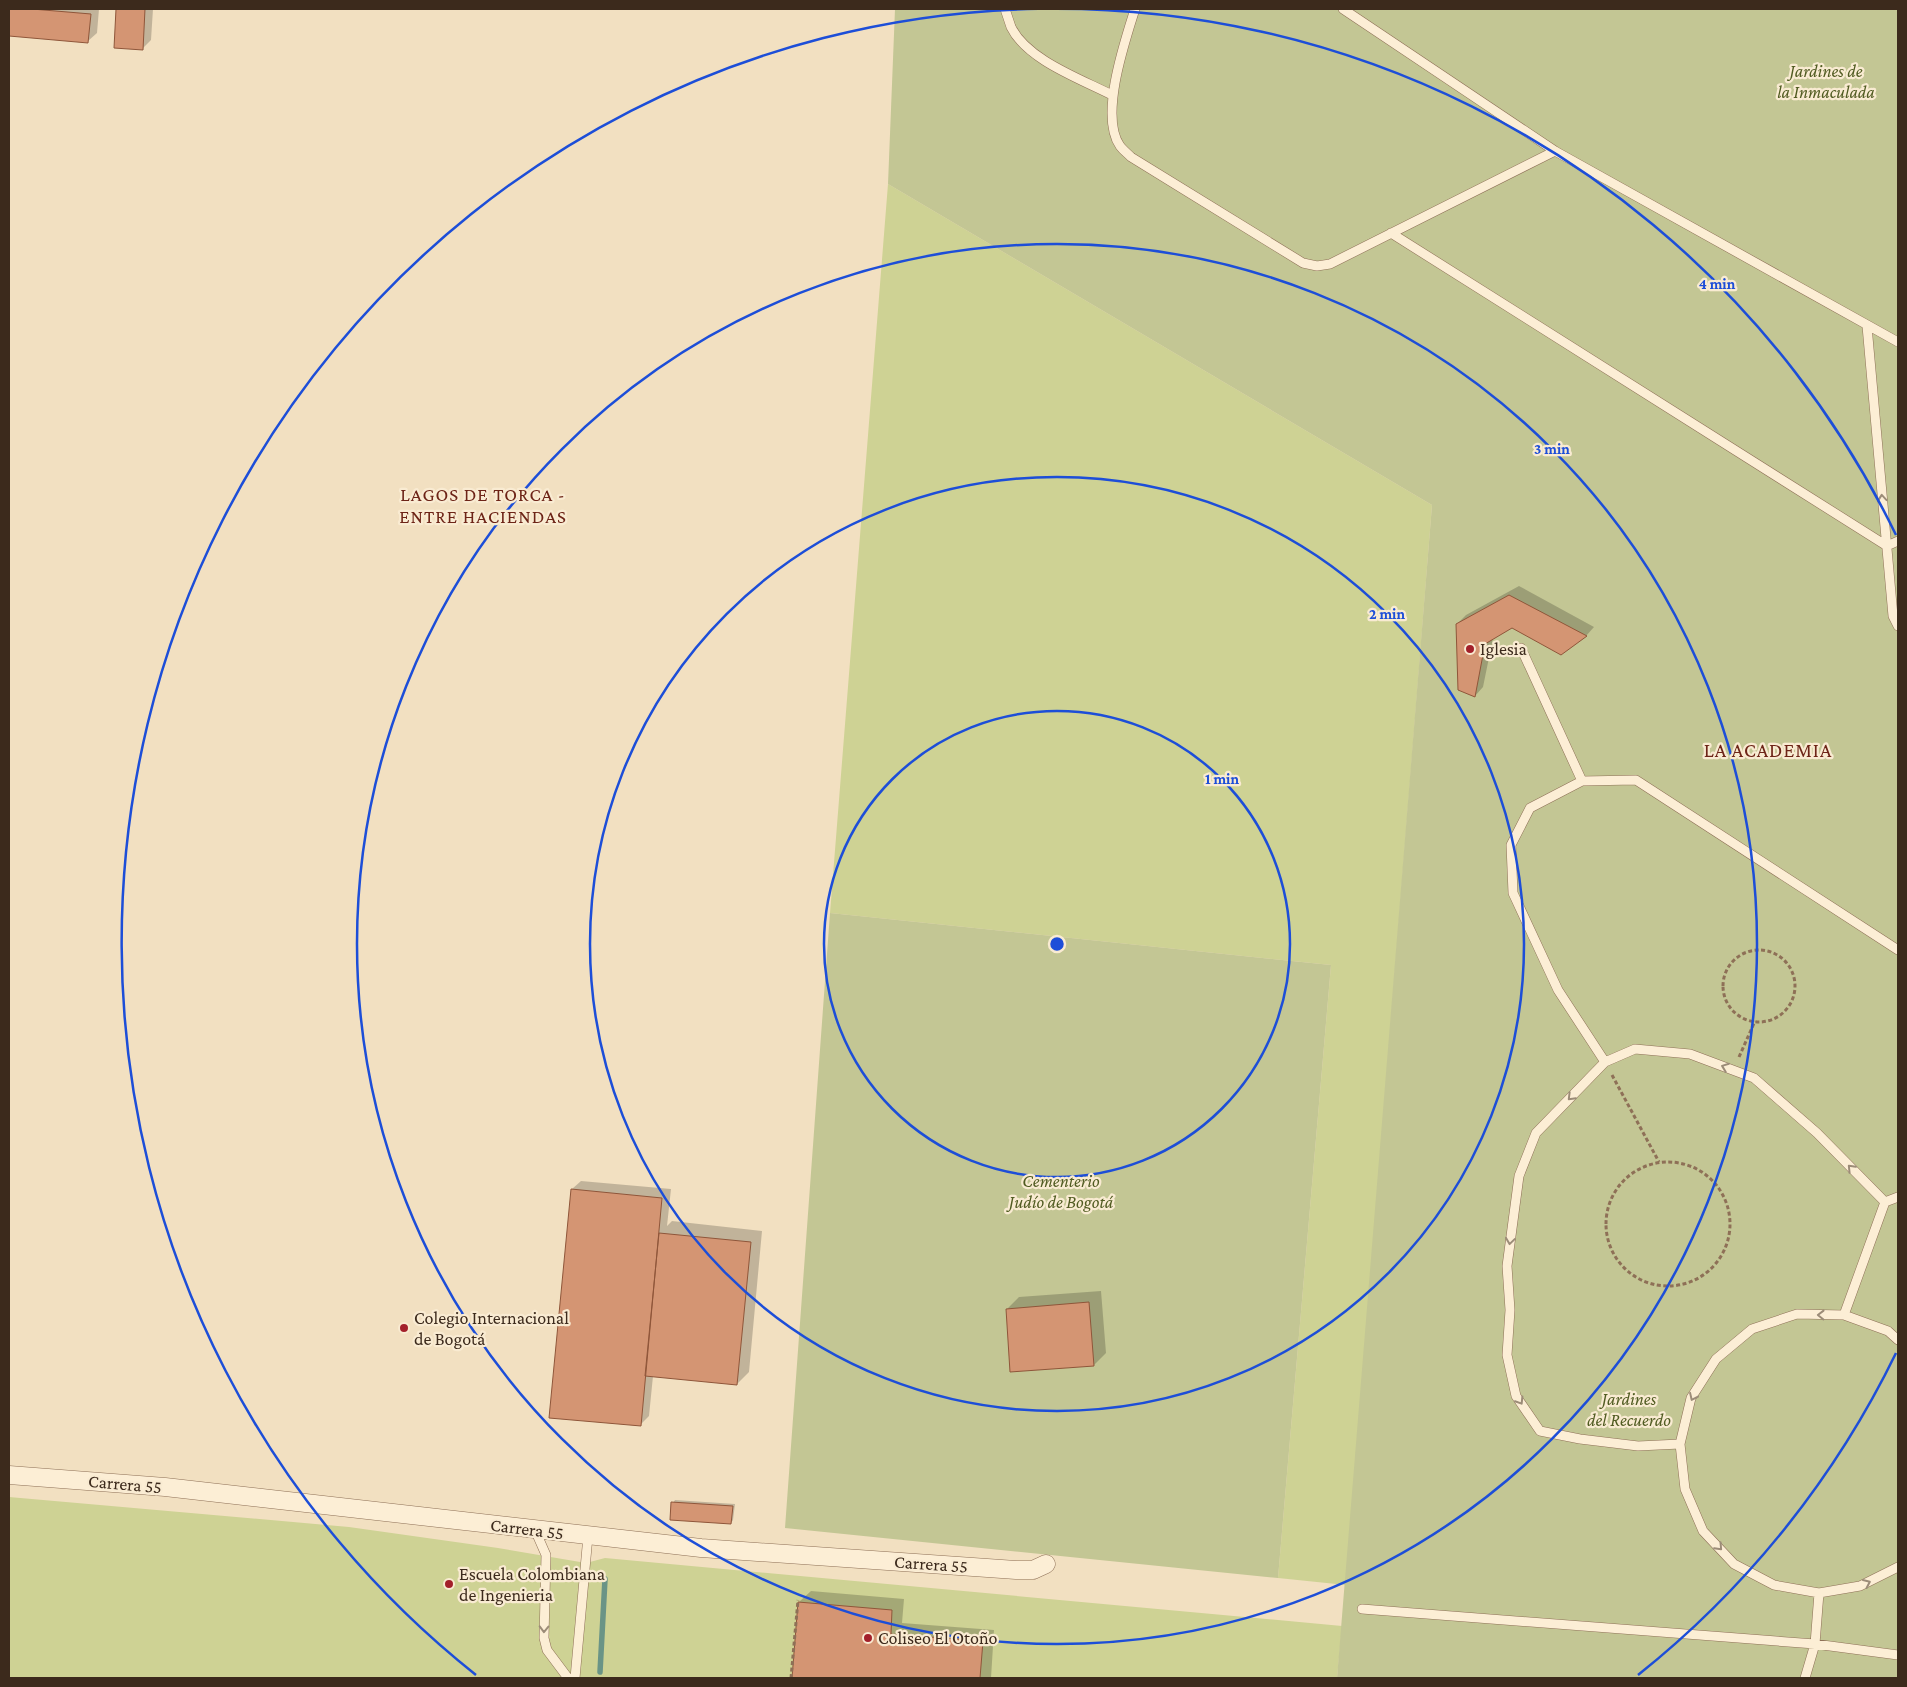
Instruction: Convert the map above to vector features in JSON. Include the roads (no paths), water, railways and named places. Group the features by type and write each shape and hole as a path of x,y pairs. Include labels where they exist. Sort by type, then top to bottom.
{"street":[{"name":"Carrera 55","path":"9,1475 165,1487 701,1548 1016,1570 1033,1570 1046,1564"}],"lane":[{"path":"1004,9 1012,28 1027,47 1048,62 1112,95"},
{"path":"1135,9 1112,95 1113,129 1119,145 1131,157 1303,263 1317,266 1330,264 1555,151"},
{"path":"1343,9 1555,151 1898,342"},
{"path":"1391,233 1886,546"},
{"path":"1867,326 1893,616 1898,626"},
{"path":"1886,546 1898,541"},
{"path":"1521,648 1582,781"},
{"path":"1605,1062 1558,990 1513,893 1512,845 1530,808 1582,781 1636,780 1898,950"},
{"path":"1680,1444 1638,1446 1580,1439 1540,1431 1516,1396 1507,1355 1510,1310 1507,1266 1519,1176 1536,1133 1605,1062 1635,1049 1690,1054 1754,1078 1810,1127 1884,1202"},
{"path":"1884,1202 1898,1197"},
{"path":"1844,1315 1884,1202"},
{"path":"1898,1340 1888,1331 1844,1315 1797,1314 1752,1330 1716,1359 1691,1398 1680,1444 1685,1489 1703,1531 1734,1564 1774,1585 1819,1592 1860,1586 1898,1567"},
{"path":"535,1530 546,1555 544,1638 547,1650 568,1678"},
{"path":"575,1678 588,1536"},
{"path":"1805,1678 1815,1644 1819,1592"},
{"path":"1362,1609 1815,1644 1898,1655"}],"waterway":[{"path":"600,1672 605,1579"}],"place":[{"name":"Iglesia","path":"1470,649"},
{"name":"Colegio Internacional de Bogotá","path":"404,1328"},
{"name":"Escuela Colombiana de Ingenieria","path":"449,1584"},
{"name":"Coliseo El Otoño","path":"868,1638"}],"district":[{"name":"LAGOS DE TORCA - ENTRE HACIENDAS","path":"483,505"},
{"name":"LA ACADEMIA","path":"1768,750"}],"park label":[{"name":"Jardines de la Inmaculada","path":"1826,81"},
{"name":"Cementerio Judío de Bogotá","path":"1061,1191"},
{"name":"Jardines del Recuerdo","path":"1629,1409"}]}
